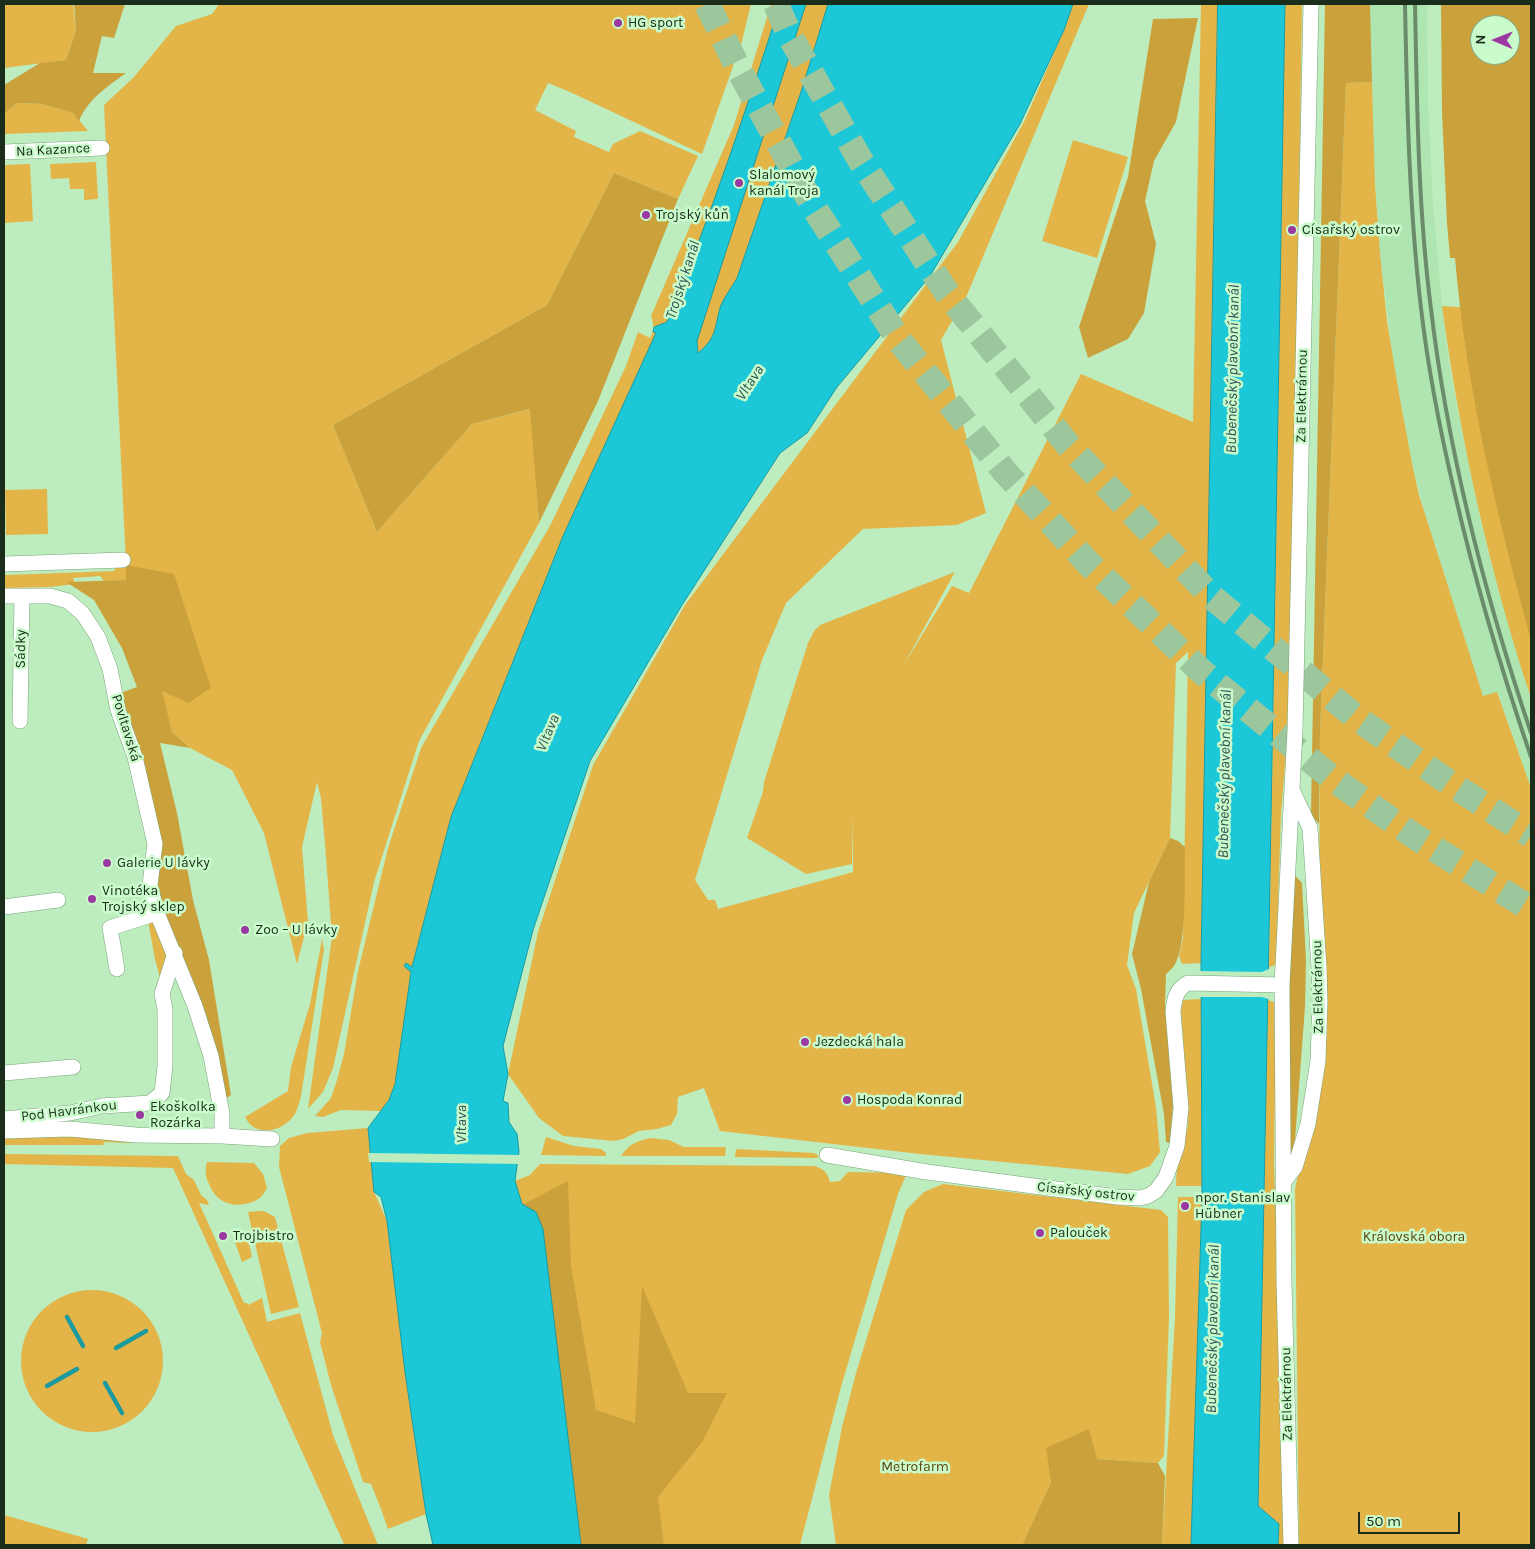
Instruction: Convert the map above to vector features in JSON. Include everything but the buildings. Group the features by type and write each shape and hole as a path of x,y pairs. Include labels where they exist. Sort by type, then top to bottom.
{"street":[{"name":"Za Elektrárnou","path":"1291,1545 1279,985 1296,720 1311,4"},
{"name":"Na Kazance","path":"4,152 102,148"},
{"path":"4,564 122,560"},
{"path":"4,596 22,596"},
{"name":"Sádky","path":"20,721 22,596"},
{"name":"Povltavská","path":"22,596 50,596 68,601 82,614 98,637 110,669 118,710 135,757 156,844 150,886 157,913 195,1006 211,1056 222,1114 222,1136"},
{"name":"Za Elektrárnou","path":"1283,1184 1295,1167 1308,1124 1318,1061 1320,1002 1310,828 1292,789"},
{"path":"4,907 58,900"},
{"path":"117,969 110,928 157,913"},
{"name":"Pod Havránkou","path":"4,1119 70,1113 102,1106 150,1103 162,1094 165,1066 165,1010 162,994 175,954"},
{"name":"Císařský ostrov","path":"827,1155 927,1172 1117,1197 1140,1198 1152,1194 1160,1187 1166,1177 1177,1146 1181,1108 1174,1004 1178,991 1188,983 1279,985"},
{"path":"4,1072 73,1067"},
{"name":"Pod Havránkou","path":"4,1132 70,1129 136,1135 222,1136"},
{"path":"222,1136 272,1139"}],"shaded area":[{"path":"74,4 125,4 114,38 102,36 93,73 126,73 87,106 79,121 73,113 42,104 17,103 4,114 4,85 40,63 66,60 76,30"},
{"path":"1325,4 1370,4 1372,82 1346,83 1320,731 1319,824 1311,815"},
{"path":"1370,4 1427,4 1428,102 1433,204 1449,363 1485,540 1531,698 1531,788 1498,693 1483,697 1426,517 1413,468 1394,366 1380,253 1374,158"},
{"path":"1441,4 1531,4 1531,640 1506,546 1484,451 1467,355 1455,258 1450,258 1442,112"},
{"path":"1198,18 1176,122 1154,161 1145,201 1156,244 1144,313 1128,339 1088,358 1079,327 1128,177 1153,19"},
{"path":"614,173 678,199 598,401 539,523 530,409 472,424 377,532 333,425 547,305"},
{"path":"126,565 174,574 211,688 188,703 162,691 172,732 190,748 160,743 177,813 193,900 209,960 231,1095 224,1100 162,908 118,694 137,687 122,648 94,600 66,582 126,580"},
{"path":"1170,838 1178,841 1185,847 1184,909 1181,942 1174,966 1166,974 1165,1004 1173,1105 1170,1143 1166,1142 1164,1114 1141,989 1132,954 1149,882"},
{"path":"1291,871 1302,883 1306,960 1305,1007 1294,1153 1287,1157"},
{"path":"568,1181 571,1266 596,1410 635,1423 642,1286 688,1393 727,1393 703,1441 658,1497 664,1545 581,1545 543,1229 536,1212 522,1205"},
{"path":"1089,1429 1097,1459 1158,1463 1165,1476 1162,1545 1022,1545 1051,1482 1046,1448"}],"green space":[{"path":"4,4 73,4 76,30 66,60 4,68"},
{"path":"219,4 751,4 742,41 702,154 548,83 535,110 576,131 574,137 609,152 613,144 640,131 698,156 678,199 614,173 547,305 333,425 377,532 472,424 531,409 539,523 419,741 374,882 333,1068 323,1092 308,1109 332,937 321,798 317,782 302,847 308,922 297,964 264,833 232,770 190,748 172,732 126,566 126,580 104,581 100,576 73,578 75,584 50,587 4,588 4,571 6,575 114,571 116,566 126,565 104,105 134,77 176,26 212,14"},
{"path":"771,4 828,4 802,89 737,278 722,304 718,324 709,344 697,353 563,536 451,817 412,967 404,965 411,972 395,1084 389,1100 381,1111 341,1110 323,1117 315,1116 331,1098 337,1080 344,1054 358,971 388,848 421,748 551,524 626,366 638,332 650,338 652,335 654,327 651,316 734,125"},
{"path":"1073,4 1089,4 967,295 941,340 986,513 957,525 863,529 786,603 762,660 695,880 708,900 715,900 718,909 853,872 853,812 852,864 806,874 747,838 763,792 764,782 808,643 814,631 820,625 955,572 903,666 952,586 969,593 1081,374 1193,422 1201,4 1218,4 1201,963 1182,964 1179,956 1183,938 1188,652 1176,663 1170,838 1134,913 1127,965 1136,989 1156,1107 1160,1152 1150,1166 1128,1174 920,1154 720,1131 704,1088 678,1097 677,1114 671,1125 639,1131 614,1141 563,1136 539,1118 508,1074 538,932 593,765 685,605 958,242 1025,120 1064,30"},
{"path":"1285,4 1302,4 1295,460 1287,739 1281,814 1276,965 1269,967"},
{"name":"Královská obora","path":"1372,82 1375,184 1387,321 1419,495 1483,696 1497,692 1531,788 1531,1545 1299,1545 1295,1188 1324,1062 1319,900 1320,731 1346,83"},
{"path":"17,103 42,104 73,113 88,131 4,134 4,114"},
{"path":"1073,140 1128,157 1097,258 1042,241"},
{"path":"96,162 98,199 84,200 84,189 70,189 69,178 51,179 50,164"},
{"path":"30,164 33,221 4,223 4,165"},
{"path":"1442,306 1531,312 1531,698 1489,553 1467,455"},
{"path":"47,489 48,534 6,535 5,490"},
{"path":"157,918 169,945 162,985 148,921"},
{"path":"322,939 324,949 298,1108 294,1116 279,1128 273,1130 257,1129 245,1117 288,1091 291,1067 310,1004"},
{"path":"1201,999 1202,1186 1176,1186 1178,1161 1188,1125 1181,1011 1183,1000"},
{"path":"1268,1000 1276,1003 1274,1165 1284,1545 1278,1545 1279,1524 1258,1506"},
{"path":"368,1128 374,1192 387,1221 405,1372 426,1514 388,1529 371,1484 363,1482 331,1385 320,1342 322,1333 279,1167 280,1146 289,1138 307,1133"},
{"path":"80,1133 130,1141 131,1143 104,1142 103,1145 4,1145 4,1139"},
{"path":"546,1137 574,1146 601,1149 606,1153 606,1156 541,1155"},
{"path":"650,1138 669,1140 684,1147 726,1147 725,1156 621,1156 634,1144"},
{"path":"736,1149 814,1153 819,1156 817,1158 735,1157"},
{"path":"4,1154 178,1156 186,1174 194,1180 201,1195 209,1204 199,1203 244,1303 248,1305 262,1298 267,1322 300,1313 333,1435 378,1545 342,1545 344,1544 173,1168 4,1164"},
{"path":"207,1162 254,1163 263,1174 267,1188 261,1197 252,1202 234,1205 224,1202 216,1196 208,1182 206,1177"},
{"path":"540,1164 815,1166 825,1172 830,1182 840,1181 848,1172 907,1173 898,1194 841,1387 800,1545 581,1545 522,1205 515,1181 530,1175"},
{"name":"Metrofarm","path":"943,1184 1161,1210 1168,1217 1169,1316 1164,1456 1158,1463 1097,1459 1051,1482 1022,1545 836,1545 829,1495 842,1427 856,1373 906,1210 924,1192"},
{"path":"1178,1197 1202,1197 1191,1545 1162,1545 1175,1317"},
{"path":"264,1211 275,1217 299,1307 271,1314 248,1212"},
{"path":"247,1234 252,1257 242,1262 233,1237"},
{"path":"92,1290 106,1291 119,1295 142,1311 158,1334 162,1347 162,1375 158,1388 142,1411 119,1427 106,1431 92,1432 78,1431 65,1427 42,1411 26,1388 22,1375 21,1361 22,1347 26,1334 42,1311 65,1295 78,1291"},
{"path":"4,1515 88,1539 86,1545 4,1545"}],"water":[{"name":"Vltava","path":"780,4 806,4 697,341 698,353 712,337 721,305 737,278 802,89 828,4 1073,4 1064,30 1020,124 930,276 837,387 807,433 780,453 682,605 590,761 533,930 503,1046 508,1074 503,1101 508,1103 509,1122 517,1134 519,1151 515,1181 522,1204 536,1212 543,1229 581,1545 433,1545 426,1514 405,1372 387,1221 381,1197 374,1192 368,1128 389,1100 395,1084 411,972 404,966 406,963 412,967 451,817 563,536 656,333 653,332 654,327 667,322 683,283 727,164"},
{"name":"Bubenečský plavební kanál","path":"1218,4 1285,4 1258,1506 1279,1524 1278,1545 1191,1545 1202,1197 1201,963"}],"pier":[{"path":"1271,968 1271,1000 1262,997 1199,997 1199,971 1262,972"},
{"path":"368,1153 521,1155 520,1164 369,1162"}],"waterway":[{"path":"67,1317 83,1346"},
{"path":"116,1348 146,1331"},
{"path":"47,1386 77,1369"},
{"path":"105,1383 122,1413"}],"tunnel":[{"path":"707,4 737,66 813,206 899,340 1005,472 1088,563 1201,671 1332,778 1414,836 1531,909"},
{"path":"776,4 790,36 859,158 947,293 1068,445 1212,597 1358,719 1451,784 1531,835"}],"railway":[{"path":"1405,4 1411,194 1421,308 1431,377 1462,524 1499,658 1531,757"},
{"path":"1415,4 1423,233 1438,363 1447,417 1470,524 1498,629 1531,733"}],"place":[{"name":"HG sport","path":"618,23"},
{"name":"Slalomový kanál Troja","path":"739,183"},
{"name":"Trojský kůň","path":"646,215"},
{"name":"Císařský ostrov","path":"1292,230"},
{"name":"Galerie U lávky","path":"107,863"},
{"name":"Vinotéka Trojský sklep","path":"92,899"},
{"name":"Zoo – U lávky","path":"245,930"},
{"name":"Jezdecká hala","path":"805,1042"},
{"name":"Hospoda Konrad","path":"847,1100"},
{"name":"Ekoškolka Rozárka","path":"140,1115"},
{"name":"npor. Stanislav Hübner","path":"1185,1206"},
{"name":"Palouček","path":"1040,1233"},
{"name":"Trojbistro","path":"223,1236"}],"water label":[{"name":"Trojský kanál","path":"683,280"}]}
